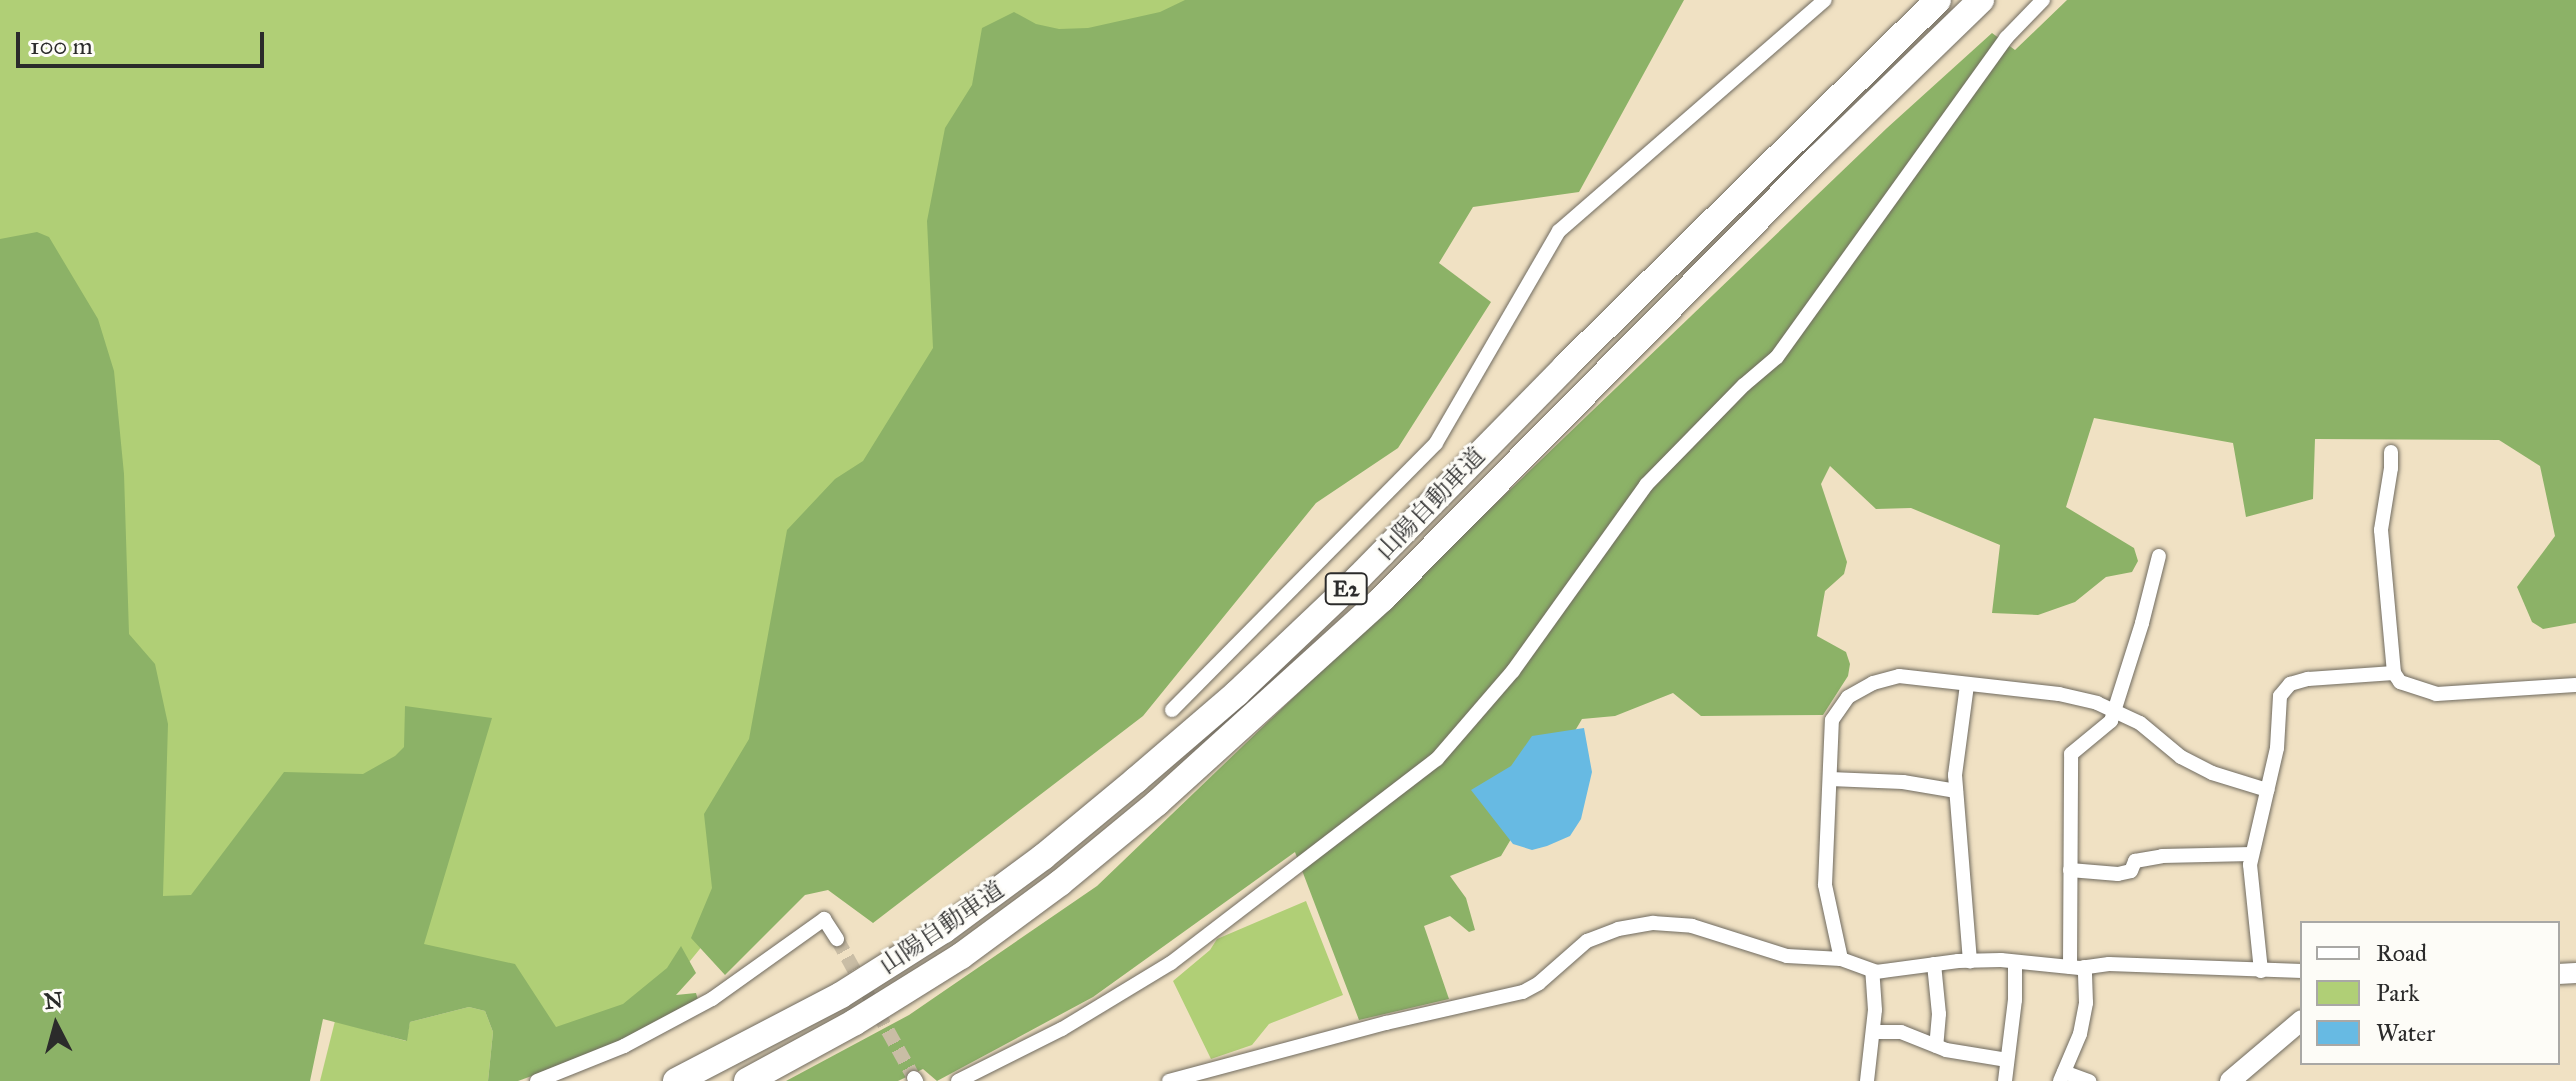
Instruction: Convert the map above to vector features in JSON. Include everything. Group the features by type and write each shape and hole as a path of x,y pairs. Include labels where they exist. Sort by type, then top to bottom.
{"highway":[{"name":"山陽自動車道","path":"676,1081 841,995 944,930 1043,857 1136,780 1237,693 1358,578 1576,356 1938,0"},
{"name":"山陽自動車道","path":"747,1081 855,1022 961,956 1060,883 1168,794 1382,599 1818,158 1981,0"}],"main road":[{"path":"2230,1081 2300,1022"}],"street":[{"path":"1172,710 1436,443 1559,231 1825,0"},
{"path":"958,1081 1062,1029 1171,963 1437,759 1513,671 1646,485 1744,385 1777,357 2006,38 2043,0"},
{"path":"2391,452 2381,530 2394,673 2400,682 2436,694 2576,685"},
{"path":"2089,1081 2062,1077 2080,1034 2086,1003 2077,967 2070,870 2071,754 2111,721 2159,556"},
{"path":"2261,971 2252,854 2277,748 2280,696 2290,684 2308,679 2394,673"},
{"path":"1841,959 1825,885 1832,720 1848,697 1873,683 1899,676 2059,694 2114,711 2140,723 2181,757 2212,773 2267,790"},
{"path":"1967,685 1957,745 1956,791 1970,961"},
{"path":"1830,779 1903,782 1956,791"},
{"path":"2070,870 2118,874 2131,871 2135,861 2162,856 2252,854"},
{"path":"537,1081 624,1046 712,999 824,919 837,939"},
{"path":"1169,1081 1386,1023 1523,992 1539,983 1587,941 1618,929 1653,923 1692,926 1787,956 1841,959 1872,971 1970,961 2077,967 2194,966 2300,971"},
{"path":"2005,1081 2015,1000 2015,962"},
{"path":"1934,964 1939,1014 1936,1046"},
{"path":"1867,1081 1874,1032 1872,971"},
{"path":"1874,1032 1901,1032 1936,1046 2007,1060"}],"green space":[{"path":"0,0 1192,0 947,385 730,912 659,999 546,1038 510,970 201,936 153,905 0,436"},
{"path":"1185,0 1684,0 1579,192 1473,207 1439,263 1491,302 1398,448 1316,503 1143,716 873,923 828,890 805,895 725,975 691,938 712,888 704,814 749,739 787,530 835,479 863,461 933,348 927,221 945,128 972,85 982,28 1014,12 1036,24 1059,29 1088,28 1160,12"},
{"path":"2067,0 2576,0 2576,623 2543,629 2532,622 2517,587 2555,536 2540,466 2499,440 2315,439 2313,499 2246,517 2233,443 2094,418 2066,507 2134,548 2138,561 2132,572 2106,577 2075,602 2038,615 1992,613 2000,545 1911,508 1876,509 1830,466 1821,484 1847,562 1844,574 1825,591 1817,636 1846,652 1850,664 1848,676 1823,715 1701,716 1673,693 1615,716 1582,719 1501,856 1450,876 1466,898 1475,930 1469,932 1450,916 1424,926 1449,999 1359,1020 1295,852 1093,997 937,1081 923,1069 898,1081 786,1081 909,1015 1097,886 1887,128 1992,33 2015,50"},
{"path":"37,232 49,237 98,319 114,371 124,474 129,634 155,664 168,724 163,896 191,895 284,772 363,774 395,756 404,747 405,706 492,718 424,944 515,964 556,1027 623,1004 667,968 681,946 696,973 676,995 696,993 699,1003 625,1042 518,1081 488,1081 493,1032 485,1011 469,1007 410,1022 407,1041 323,1019 310,1081 0,1081 0,239"},
{"path":"1306,901 1343,995 1269,1024 1252,1045 1211,1059 1173,981 1210,950 1217,939"},
{"path":"469,1007 485,1011 493,1032 488,1081 320,1081 335,1021 406,1041 410,1022"}],"water":[{"path":"1584,728 1592,772 1581,819 1570,836 1547,846 1532,850 1513,844 1471,790 1511,766 1532,736"}],"tunnel":[{"path":"837,939 914,1078"}]}
